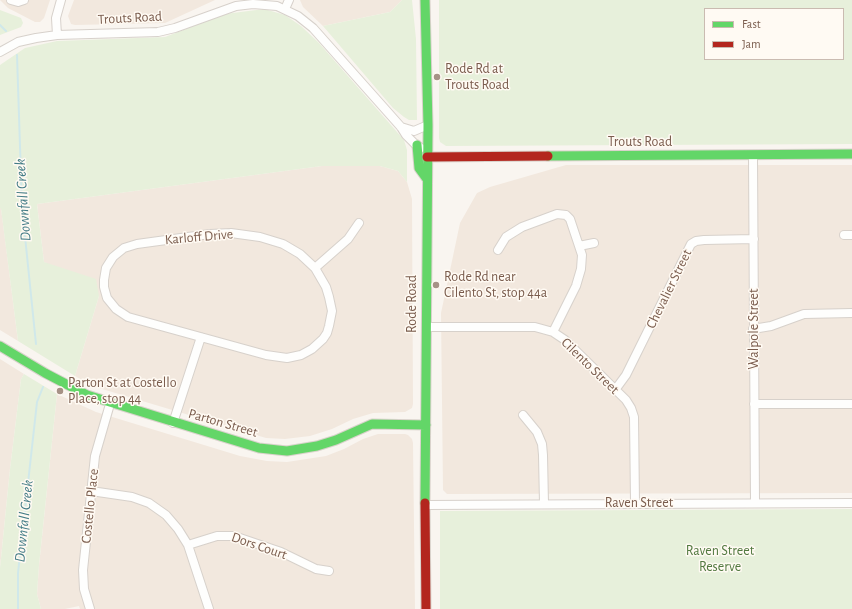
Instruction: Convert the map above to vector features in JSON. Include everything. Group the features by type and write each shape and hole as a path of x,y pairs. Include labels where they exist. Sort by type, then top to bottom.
{"street":[{"path":"11,0 18,2 24,0"},
{"path":"57,35 56,18 61,0"},
{"path":"285,9 289,0"},
{"name":"Rode Road","path":"425,0 428,125 425,505 426,609"},
{"name":"Trouts Road","path":"0,52 9,46 23,41 57,35 158,32 175,28 228,8 244,4 269,4 285,9 298,16 313,28 401,127 406,135 427,153 753,156 852,154"},
{"path":"401,127 414,131 428,125"},
{"path":"417,146 419,168 427,179"},
{"name":"Walpole Street","path":"753,156 755,503"},
{"path":"498,250 506,237 512,232 530,223 561,214 566,215 570,219 582,260 580,274 576,286 553,332"},
{"path":"315,268 348,239 359,223"},
{"name":"Karloff Drive","path":"240,233 260,236 283,244 300,254 315,268 330,297 332,311 330,326 326,333 318,345 306,353 294,357 280,358 200,337 128,317 116,309 108,298 104,287 104,275 106,268 113,257 124,248 137,244 210,234 240,233"},
{"name":"Chevalier Street","path":"615,390 626,375 691,244 696,241 704,240 754,239"},
{"path":"579,246 594,243"},
{"path":"753,329 771,326 804,314 852,313"},
{"name":"Cilento Street","path":"426,327 530,326 553,332 565,340 629,403 634,417 635,503"},
{"path":"173,423 200,337"},
{"name":"Parton Street","path":"0,346 87,396 249,446 278,450 297,450 336,440 372,424 426,425"},
{"name":"Costello Place","path":"90,609 87,602 83,581 91,491 97,445 110,404"},
{"path":"754,404 852,404"},
{"path":"523,416 537,432 542,444 544,504"},
{"path":"91,491 123,495 149,503 158,508 173,522 188,545 209,609"},
{"name":"Raven Street","path":"425,505 852,503"},
{"name":"Dors Court","path":"188,545 217,536 234,536 276,550 316,569 329,571"}],"shaded area":[{"path":"0,0 50,0 44,18 40,22 35,22 8,8"},
{"path":"74,0 215,0 165,23 75,25 71,24 68,16"},
{"path":"300,0 402,0 390,12 323,26 303,7"},
{"path":"566,165 852,165 852,493 447,494 443,490 441,313 460,223 477,193 490,187"},
{"path":"322,166 380,166 398,171 407,182 412,199 412,408 405,412 373,413 353,419 332,429 310,436 285,439 266,438 92,386 75,376 99,296 44,262 37,204"},
{"path":"1,208 18,341 0,330"},
{"path":"0,359 24,374 21,379 0,568"},
{"path":"57,394 96,412 240,456 267,461 287,462 326,456 363,439 378,434 408,435 412,439 413,443 415,609 80,609 79,606 65,609 41,609 37,594 39,565"}],"green space":[{"path":"402,0 412,0 416,39 417,120 409,120 393,108 323,26 390,12"},
{"path":"439,0 852,0 852,144 446,146 440,142"},
{"path":"264,9 285,15 301,26 319,43 404,140 407,150 407,182 398,171 380,166 322,166 37,204 44,262 96,279 99,296 75,376 18,341 0,208 0,65 25,48 57,41 165,37 225,14"},
{"path":"0,10 21,18 23,23 21,27 0,35"},
{"path":"24,374 57,394 39,565 37,594 41,609 0,609 0,568 10,469 21,379"},
{"name":"Raven Street Reserve","path":"852,509 852,609 440,609 440,511"}],"waterway":[{"name":"Downfall Creek","path":"0,25 6,31"},
{"name":"Downfall Creek","path":"17,55 22,207 36,344"},
{"name":"Downfall Creek","path":"18,609 18,573 37,402 43,387"}],"traffic: fast":[{"path":"425,0 428,125 425,503"},
{"path":"417,145 419,168 427,179"},
{"path":"548,156 852,154"},
{"path":"0,346 45,373 87,395 259,448 287,451 317,446 336,440 372,424 426,425"}],"traffic: jam":[{"path":"427,157 548,156"},
{"path":"425,503 426,609"}],"place":[{"name":"Rode Rd at Trouts Road","path":"437,77"},
{"name":"Rode Rd near Cilento St, stop 44a","path":"436,285"},
{"name":"Parton St at Costello Place, stop 44","path":"60,391"}]}
